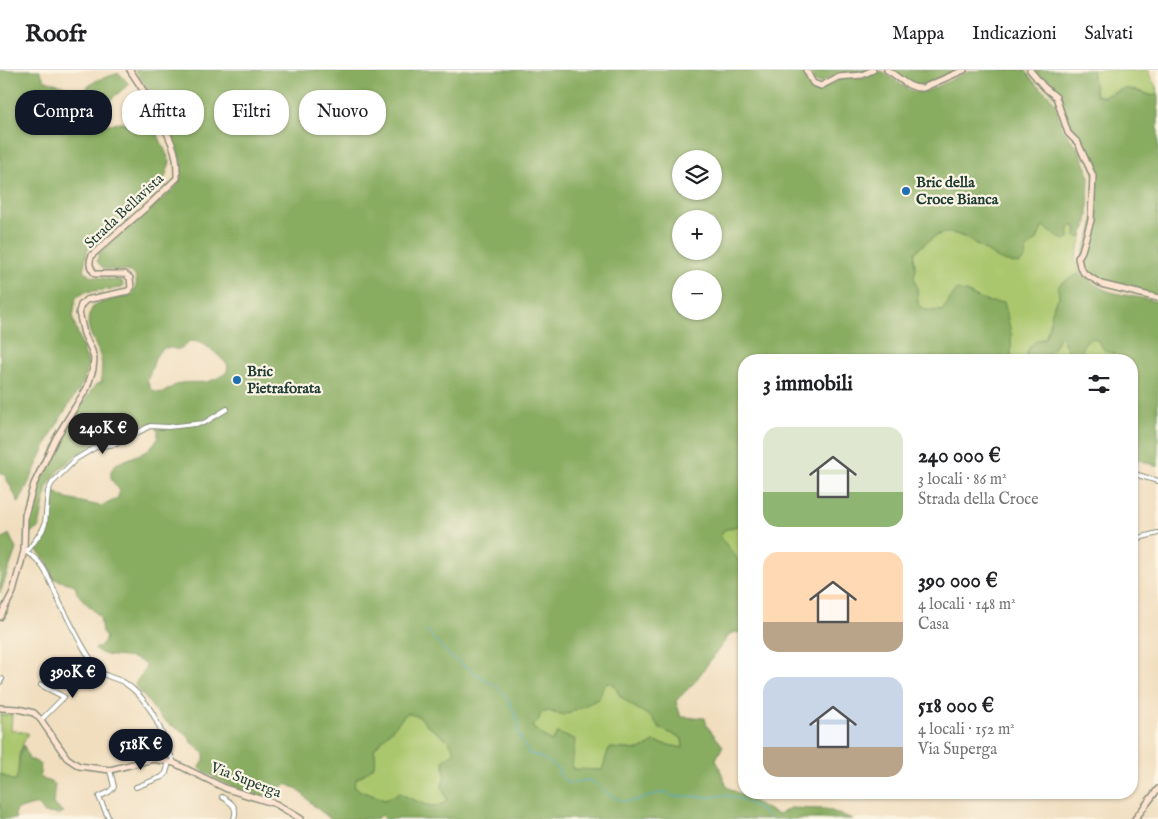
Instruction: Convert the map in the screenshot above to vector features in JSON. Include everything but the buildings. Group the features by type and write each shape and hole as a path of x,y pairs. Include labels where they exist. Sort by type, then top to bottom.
{"street":[{"name":"Strada Bellavista","path":"0,617 13,592 24,552 25,515 34,484 56,438 87,388 93,369 94,359 92,351 80,322 79,312 81,305 86,300 128,291 131,288 130,278 125,274 95,274 90,268 89,262 92,256 177,178 176,157 170,141 145,92 130,70"},
{"path":"806,70 813,83 821,86 838,76 862,75 873,70"},
{"path":"887,70 916,89 923,88 964,70"},
{"path":"1032,70 1044,87 1056,97 1068,133 1078,144 1093,176 1091,220 1082,251 1078,258 1080,267 1084,273 1101,284 1158,298"},
{"path":"24,552 29,549 45,524 48,491 52,482 76,460 96,447 116,444 150,426 168,427 204,423 227,409"},
{"path":"1138,475 1158,481"},
{"path":"1138,538 1158,533"},
{"path":"24,552 30,554 41,564 46,572 56,596 89,657 104,674 124,682 141,696 155,714 171,762 162,777 136,787"},
{"path":"41,684 64,697 41,720"},
{"name":"Via Superga","path":"0,708 26,710 34,713 41,720 67,758 79,766 110,770 147,759 171,762 228,789 276,804 301,819"},
{"path":"109,819 99,797 110,792 114,786 110,770"},
{"path":"1135,819 1158,788"},
{"path":"222,797 233,804 236,809 234,819"}],"green space":[{"path":"0,70 40,70 44,80 79,90 15,90 15,135 112,135 112,124 122,123 122,135 158,135 170,162 164,181 88,249 83,270 90,276 122,281 123,285 122,288 84,292 76,297 73,319 89,366 83,383 48,441 19,503 4,474 0,474"},
{"path":"135,70 803,70 811,86 820,90 842,78 864,77 881,71 913,91 923,92 971,71 1025,70 1055,103 1063,129 1080,151 1087,168 1089,176 1086,228 1080,238 1076,236 1077,228 1074,225 1072,226 1069,230 1069,238 1065,240 1059,238 1043,226 1036,241 1026,251 1025,259 1019,264 1003,261 967,239 951,233 940,234 929,241 915,252 914,261 918,305 925,310 942,311 956,290 989,302 1004,302 1011,334 1011,354 738,354 738,526 724,530 720,537 738,560 738,633 730,634 693,684 676,701 681,717 705,718 707,726 723,746 716,759 727,787 738,793 738,799 749,799 778,815 790,808 826,809 853,819 384,819 380,815 377,819 331,819 314,806 298,789 286,784 273,796 254,795 234,788 199,768 204,761 204,753 182,731 162,719 135,685 146,665 133,658 107,655 95,649 102,645 106,638 102,632 100,617 77,593 75,585 53,578 48,562 37,551 37,546 51,525 54,491 67,499 101,506 117,499 120,491 111,479 111,471 116,464 147,451 158,439 158,431 154,424 145,424 112,441 96,443 75,456 59,470 47,487 39,528 29,533 27,527 37,486 51,464 54,447 95,385 102,382 101,359 88,325 90,312 95,304 130,295 136,286 136,279 130,272 105,269 101,266 97,261 99,253 174,189 179,182 181,164 172,136 204,135 204,90 148,90","holes":["189,341 206,346 228,365 227,372 209,381 181,383 160,393 152,390 147,380 158,353 165,348 177,349 185,346","612,682 620,695 631,705 651,717 661,729 682,738 683,748 654,742 640,750 609,748 602,770 572,769 575,739 557,733 552,742 532,727 538,721 541,713 549,711 564,715 599,699 604,685","407,713 420,717 428,726 449,741 455,752 443,761 445,774 442,786 447,800 442,804 430,806 399,793 385,800 354,787 356,779 372,768 375,760 374,749"]},
{"path":"809,70 867,70 860,73 837,74 820,83 814,82"},
{"path":"891,70 959,70 931,83 914,85 908,83"},
{"path":"1038,70 1092,70 1095,93 1102,97 1125,88 1154,96 1158,93 1158,296 1126,286 1110,284 1097,278 1082,266 1084,250 1093,223 1095,186 1093,168 1086,152 1068,127 1061,105 1036,76"},
{"path":"1092,70 1149,70 1158,93 1154,96 1137,90 1123,89 1105,95 1096,95"},
{"path":"119,73 129,84 112,98 112,90 83,90 97,80"},
{"path":"1074,225 1080,238 1083,235 1075,260 1080,273 1060,284 1059,297 1054,304 1051,323 1045,338 1032,346 1028,354 1011,354 1011,334 1004,302 987,303 965,291 943,311 925,310 918,305 914,277 916,269 914,261 915,252 936,236 944,233 956,235 971,241 997,258 1025,251 1036,241 1043,226 1056,235 1069,237 1071,227"},
{"path":"1080,273 1111,292 1158,302 1158,467 1138,460 1138,354 1115,354 1104,350 1098,341 1093,338 1085,342 1080,354 1069,354 1063,338 1059,336 1048,354 1027,354 1031,345 1045,338 1054,305 1059,297 1058,288 1060,284"},
{"path":"1059,335 1063,338 1064,344 1083,344 1093,338 1098,341 1104,350 1115,354 1047,354 1054,348"},
{"path":"738,526 738,560 720,537 724,530"},
{"path":"9,534 16,549 0,593 0,540"},
{"path":"612,682 620,696 651,717 661,729 682,738 683,748 654,742 640,750 609,748 602,770 572,769 552,742 532,727 538,721 541,713 549,711 556,714 598,699 604,684"},
{"path":"407,713 420,717 428,726 449,741 455,752 443,761 445,774 442,786 447,800 442,804 430,806 399,793 385,800 354,787 356,779 369,771 374,764 374,749"},
{"path":"0,715 12,715 11,730 28,733 19,753 16,780 0,774"},
{"path":"24,745 29,760 40,764 40,776 55,784 53,804 63,812 59,814 44,813 41,807 35,805 16,810 16,819 0,819 0,774 16,780 20,754"}],"waterway":[{"path":"425,629 452,658 496,686 508,699 518,720 518,733 529,754 541,758 558,768 559,774 567,783 593,782 615,798 623,801 634,801 666,792 673,797 711,797 723,795 738,799"},
{"path":"739,799 749,803 771,819"}],"place":[{"name":"Bric della Croce Bianca","path":"906,191"},
{"name":"Bric Pietraforata","path":"237,380"}]}
